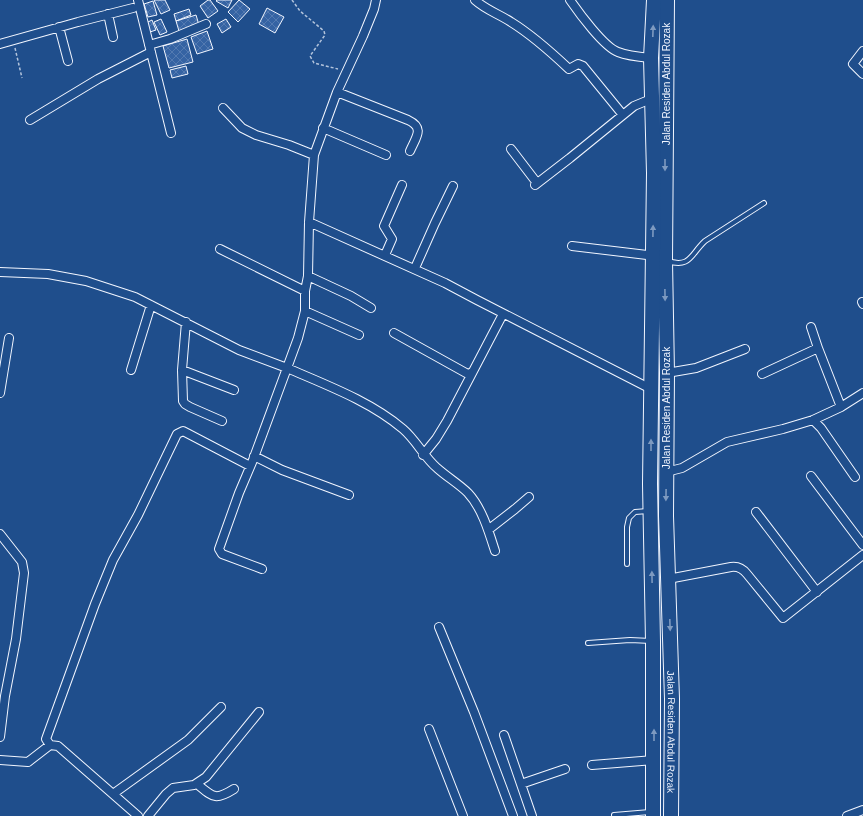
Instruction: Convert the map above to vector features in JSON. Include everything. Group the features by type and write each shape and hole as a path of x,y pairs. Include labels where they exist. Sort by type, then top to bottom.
{"highway":[{"name":"Jalan Residen Abdul Rozak","path":"654,0 651,58 654,174 658,258 667,373 666,516 672,699 671,816"},
{"name":"Jalan Residen Abdul Rozak","path":"653,814 654,760 651,389 658,258 666,0"}],"street":[{"path":"138,0 171,133"},
{"path":"262,569 222,554 219,550 298,338 305,311 314,155 337,92 374,9 376,0"},
{"path":"475,0 485,9 513,23 532,37 569,69 578,64 583,66 623,115"},
{"path":"570,0 596,33 616,52 651,58"},
{"path":"0,44 133,8"},
{"path":"108,14 113,37"},
{"path":"30,120 150,49 206,24"},
{"path":"59,27 68,61"},
{"path":"863,51 853,64 863,74"},
{"path":"337,92 415,124 418,129 418,133 410,150"},
{"path":"511,149 536,184 634,106 652,99"},
{"path":"223,108 242,128 256,135 314,155"},
{"path":"323,128 386,155"},
{"path":"385,255 392,239 384,226 402,185"},
{"path":"415,268 453,186"},
{"path":"309,222 446,283 651,389"},
{"path":"572,246 658,258"},
{"path":"220,250 305,291"},
{"path":"0,272 48,274 86,281 135,297 239,350 287,368 366,404 403,429 424,455 437,468 467,492 473,499 488,530 495,551"},
{"path":"308,276 351,296 371,308"},
{"path":"131,370 151,305"},
{"path":"305,311 359,335"},
{"path":"424,455 447,421 504,314"},
{"path":"186,322 182,370 182,398 184,403 190,407 222,421"},
{"path":"811,327 841,407"},
{"path":"394,333 466,373 469,374 472,372"},
{"path":"0,393 9,338"},
{"path":"762,374 818,348"},
{"path":"667,373 696,368 746,349"},
{"path":"182,370 234,390"},
{"path":"666,472 682,468 727,442 783,429 813,420 841,407 863,393"},
{"path":"813,420 821,428 855,477"},
{"path":"50,745 46,739 95,604 114,560 138,515 177,434 183,431 252,462 282,470 349,495"},
{"path":"811,476 863,545"},
{"path":"488,530 529,497"},
{"path":"756,512 817,592"},
{"path":"0,534 20,559 24,569 16,639 3,696 0,737"},
{"path":"668,579 731,567 740,568 748,574 783,618 863,556"},
{"path":"440,627 513,816"},
{"path":"113,794 188,740 221,707"},
{"path":"148,816 166,794 173,788 197,784 206,777 259,712"},
{"path":"429,729 463,816"},
{"path":"504,735 532,816"},
{"path":"0,760 28,762 50,745 60,747 138,816"},
{"path":"592,765 654,760"},
{"path":"521,784 565,769"},
{"path":"197,784 210,794 219,797 234,789"},
{"path":"847,816 863,810"}],"lane":[{"path":"658,258 677,264 684,263 692,257 705,241 764,203"},
{"path":"627,564 627,527 629,518 635,512 651,511"},
{"path":"588,643 630,640 653,641"},
{"path":"614,815 653,814"}],"path":[{"path":"292,0 300,11 324,31 326,35 310,56 314,63 346,71"},
{"path":"13,41 22,78"}],"building":[{"path":"154,0 165,0 170,10 161,14"},
{"path":"210,0 218,11 208,18 200,6"},
{"path":"232,0 228,8 216,1"},
{"path":"239,0 250,9 238,22 228,12"},
{"path":"153,1 157,15 148,17 144,4"},
{"path":"267,8 284,17 275,33 259,24"},
{"path":"189,9 191,15 176,21 174,14"},
{"path":"196,15 199,25 179,31 176,21"},
{"path":"161,19 167,32 160,35 154,22"},
{"path":"226,19 231,27 222,33 217,24"},
{"path":"152,20 156,30 150,32 146,23"},
{"path":"207,31 213,49 197,54 191,37"},
{"path":"187,39 193,62 169,68 163,46"},
{"path":"186,66 188,74 172,78 170,70"}]}
